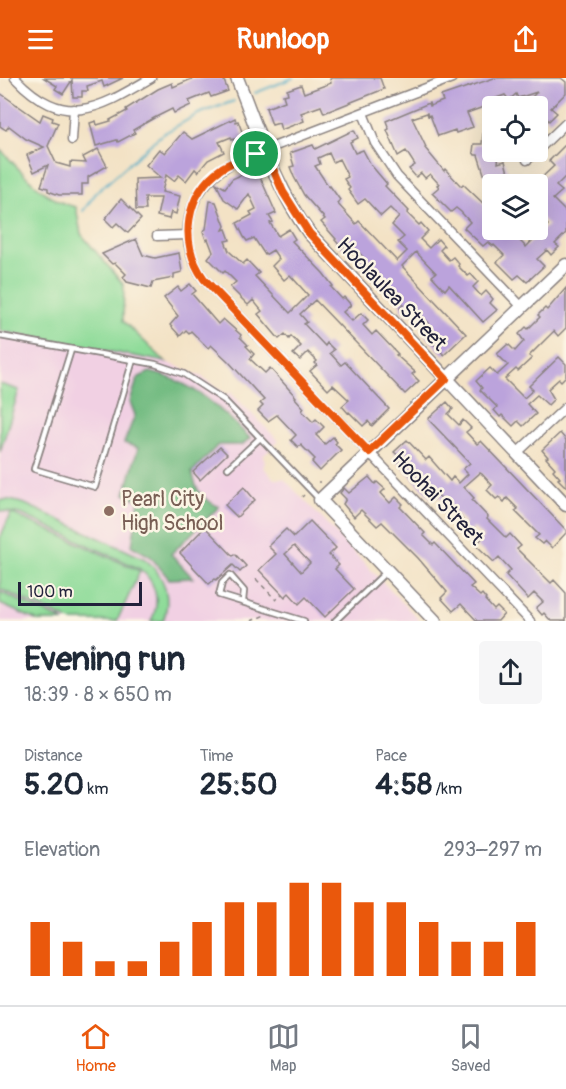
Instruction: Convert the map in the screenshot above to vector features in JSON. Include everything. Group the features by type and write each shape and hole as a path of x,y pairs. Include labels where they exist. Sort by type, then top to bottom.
{"street":[{"path":"15,78 40,100 74,109 103,105 151,78"},
{"name":"Hoolaulea Street","path":"237,78 283,192 309,233 566,505"},
{"name":"Hoohai Street","path":"452,78 230,164 207,182 193,206 188,235 192,259 204,279 530,621"},
{"path":"72,140 74,109"},
{"path":"363,112 375,143 397,176 522,307"},
{"path":"548,140 566,123"},
{"path":"157,236 188,235"},
{"path":"435,621 320,500 566,265"},
{"path":"517,453 566,407"}],"lane":[{"path":"0,336 134,360 165,367 192,378 224,400 320,500"},
{"path":"71,350 34,469 95,487 134,360"},
{"path":"228,468 260,438"},
{"path":"335,621 388,571"},
{"path":"243,601 244,591 230,575 222,583 219,595 304,621"}],"path":[{"path":"256,579 276,600"},
{"path":"271,605 282,594"},
{"path":"251,621 269,614"}],"shaded area":[{"name":"Pearl City High School","path":"0,331 166,362 203,377 227,395 230,392 279,441 263,456 265,462 263,467 274,479 284,479 420,621 0,621"}],"green space":[{"path":"0,149 44,192 54,199 76,207 81,234 124,285 123,321 166,362 0,331"},
{"path":"150,372 193,389 217,406 250,438 242,445 218,445 192,472 200,494 219,507 171,554 193,578 169,579 150,556 132,546 139,500 125,494 138,448 124,443 135,415 130,402 136,383 139,377"},
{"path":"0,384 19,390 0,452"},
{"path":"0,500 25,504 145,559 158,572 165,587 167,604 163,621 151,621 156,607 155,593 150,580 140,569 21,514 0,511"},
{"path":"11,513 140,571 117,621 71,621 0,589 0,538"},
{"path":"0,592 64,621 38,621 0,604"}],"building":[{"path":"44,78 123,78 104,87 102,81 87,86 88,91 82,91 82,97 73,97 72,80 63,94 55,89 57,86"},
{"path":"194,78 223,78 228,91 211,97 209,93 189,101 191,105 174,113 172,109 154,118 133,130 135,133 118,142 117,140 96,146 90,123 96,121 97,125 111,121 158,89 172,83 173,87"},
{"path":"380,78 384,89 324,113 321,106 301,113 304,121 281,130 279,123 272,125 266,108 285,101 283,95 288,94 287,90 301,85 304,93 331,83 330,79"},
{"path":"494,78 561,78 566,82 566,93 551,108 557,113 549,121 548,96 533,96 537,92 524,96 516,94 514,96 482,96 482,108 467,113 473,127 456,133 455,130 438,136 430,115 428,116 427,113 412,118 425,148 444,171 445,169 461,186 463,184 482,202 482,240 519,240 526,247 533,240 548,240 548,174 546,174 554,166 549,161 566,144 566,176 556,186 562,191 553,199 566,212 566,233 555,244 559,247 551,255 547,250 537,259 544,266 527,282 519,275 514,279 497,262 504,255 488,242 483,246 464,228 470,222 461,212 456,208 451,212 432,193 439,187 437,185 439,184 430,174 425,178 421,173 416,177 409,169 415,165 406,151 398,156 387,130 389,129 386,121 429,103 430,106 443,101 441,96"},
{"path":"0,93 40,121 43,114 58,123 48,146 56,163 70,167 70,162 86,163 83,157 98,149 107,166 88,177 88,184 82,184 82,195 59,195 41,186 48,165 34,172 27,155 44,147 26,139 9,126 6,130 0,126"},
{"path":"235,118 246,142 237,146 231,137 219,142 224,152 208,160 198,172 195,169 186,181 179,175 174,181 166,175 162,192 180,196 176,214 171,212 169,219 157,216 161,198 145,198 146,210 136,210 135,179 161,178 146,165 159,149 165,153 183,132 192,139"},
{"path":"354,130 358,138 350,142 355,153 363,150 371,165 387,184 385,186 409,211 407,213 428,231 420,239 429,248 438,239 444,246 440,250 449,260 453,257 468,276 471,274 478,282 473,287 481,296 486,291 493,299 490,303 497,310 483,322 449,285 445,290 432,276 436,273 416,252 402,266 466,334 444,355 421,330 429,323 419,313 417,315 412,311 407,315 400,308 403,305 357,263 363,257 354,247 352,248 347,243 342,248 335,240 321,222 325,219 304,195 290,167 294,166 290,153 313,145 315,149","holes":["329,153 333,162 339,159 348,177 344,179 350,188 348,190 358,204 365,199 381,216 390,208 399,217 392,225 404,237 398,242 407,251 397,261 359,221 356,224 337,203 340,200 315,166 320,164 318,158"]},
{"path":"474,144 482,144 482,162 505,162 508,173 484,174 478,155 473,152"},
{"path":"256,168 276,213 269,216 273,222 270,223 278,236 289,229 295,239 292,241 323,273 333,286 331,287 342,299 344,297 351,305 343,312 352,321 361,313 368,320 363,325 372,335 376,331 398,354 396,355 415,372 412,374 419,381 405,394 315,300 300,314 307,322 304,324 325,346 327,343 334,350 330,353 341,365 345,362 389,409 372,426 368,421 363,426 348,413 342,406 349,400 333,385 328,390 310,371 317,365 315,363 317,361 308,352 300,360 293,354 301,346 291,336 289,339 285,334 279,339 258,314 262,311 253,300 248,305 230,287 236,282 208,258 213,252 203,231 206,229 210,201 216,202 225,226 223,230 226,229 230,240 225,241 229,251 243,264 247,260 259,273 255,276 290,313 308,295 290,275 284,280 272,266 279,259 273,250 265,255 254,238 247,241 244,237 237,223 252,215 250,212 256,209 249,194 238,209 224,199 216,183 225,188 232,179"},
{"path":"121,199 141,219 128,233 117,223 113,227 105,219"},
{"path":"136,239 143,255 155,258 179,253 182,272 174,274 174,278 153,282 151,288 127,282 123,277 126,274 102,254"},
{"path":"190,284 196,291 192,294 218,324 223,319 241,335 240,337 248,345 246,346 254,354 250,359 265,373 270,368 296,397 304,408 302,411 313,422 316,419 324,427 316,435 325,444 333,437 337,442 335,444 341,450 320,471 312,462 315,459 301,445 298,447 291,440 296,435 277,415 268,421 258,411 263,406 260,403 264,400 228,361 211,345 208,348 191,331 189,333 186,330 180,336 170,325 178,316 164,298 178,287 181,291"},
{"path":"566,288 566,328 558,336 554,331 529,356 532,358 505,379 524,398 533,390 529,386 559,357 566,364 566,376 548,389 554,399 548,405 537,395 527,404 536,414 523,426 518,421 513,426 494,410 497,407 480,390 482,388 476,381 490,368 497,375 508,365 497,354 508,344 515,351 524,341 519,334 526,327 528,329 540,317 538,315 545,308 547,310"},
{"path":"447,402 453,409 448,414 459,425 463,420 471,428 466,432 477,444 481,441 566,530 566,533 552,548 545,541 542,544 535,538 539,535 515,511 518,509 507,498 504,502 499,497 496,499 487,490 492,485 482,474 480,473 464,487 474,498 472,500 488,517 487,519 506,538 510,534 521,546 517,549 551,583 554,580 566,593 566,621 551,621 544,613 542,615 536,608 543,602 534,593 528,599 506,575 511,570 499,557 494,562 476,545 483,537 474,528 467,535 460,528 465,524 458,513 451,519 445,513 450,508 438,495 433,500 397,460 400,457 394,452 407,440 426,460 429,457 450,481 453,477 459,483 468,474 463,469 470,463 428,419"},
{"path":"560,433 566,440 566,487 558,479 560,478 553,470 555,468 542,450"},
{"path":"220,447 227,454 200,480 193,472"},
{"path":"369,477 375,484 377,482 385,489 381,493 390,503 396,497 403,504 400,507 425,533 423,535 433,545 435,543 474,584 470,587 480,596 482,594 494,610 497,607 504,614 498,621 477,621 461,604 453,611 441,598 447,592 418,558 382,522 377,526 361,510 354,517 343,504 346,499 340,493 344,488 349,493"},
{"path":"244,487 255,500 237,517 225,505"},
{"path":"310,521 336,548 329,555 339,565 335,569 354,589 325,617 306,597 299,604 289,593 285,597 259,570 276,554 268,546 286,529 294,537","holes":["294,546 310,563 301,572 285,554"]},
{"path":"205,527 246,566 240,572 233,565 209,584 180,553"}],"waterway":[{"path":"255,93 293,78"},
{"path":"83,211 96,193 161,135 198,114 234,101"}],"place":[{"name":"Pearl City High School","path":"109,511"}],"route":[{"path":"265,150 288,202 319,245 446,379 369,452 204,279 192,259 188,242 188,227 195,199 215,174 230,164 256,154 265,150"}]}
